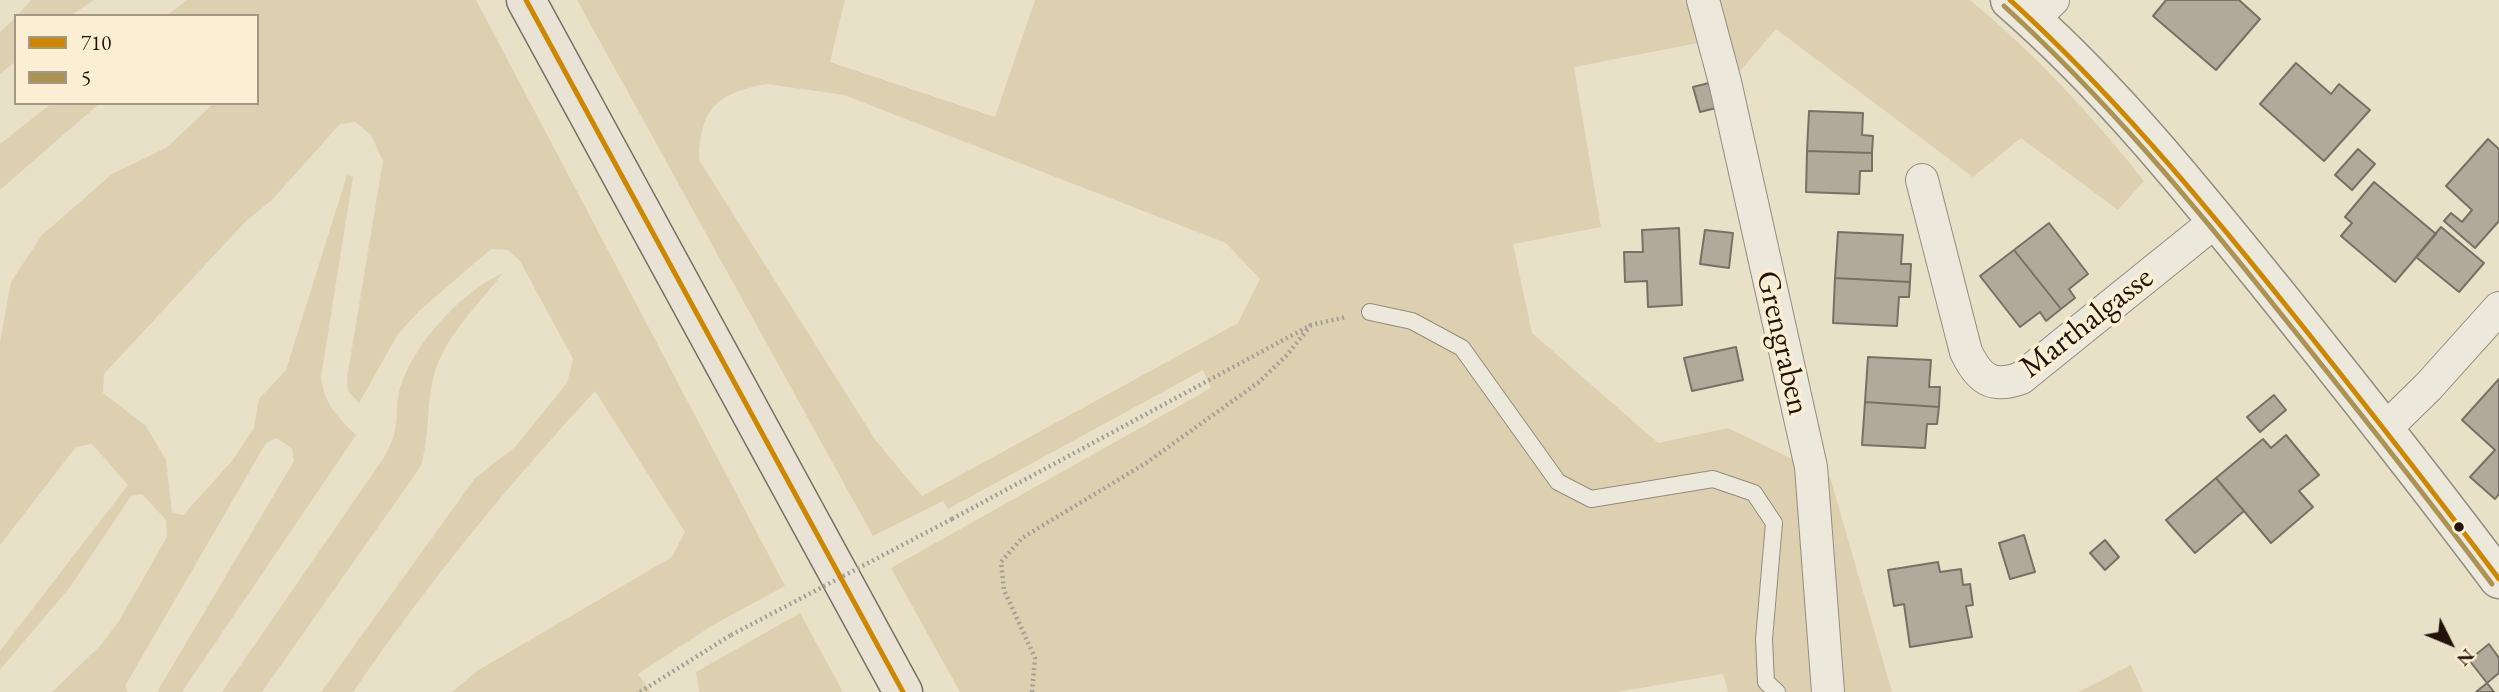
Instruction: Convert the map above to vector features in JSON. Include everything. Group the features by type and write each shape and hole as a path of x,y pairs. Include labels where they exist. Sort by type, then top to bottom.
{"main road":[{"path":"526,0 903,692"}],"street":[{"name":"Grengraben","path":"1703,0 1725,82 1811,467 1828,692"},
{"path":"2032,6 2217,220 2385,429 2499,579"},
{"name":"Marthalgasse","path":"1922,180 1966,352 1976,371 1989,380 2005,384 2021,378 2217,220"},
{"path":"2385,429 2428,387 2499,308"}],"lane":[{"path":"1370,312 1412,321 1462,348 1558,482 1591,499 1713,479 1754,493 1774,523 1764,639 1766,682 1777,692"}],"path":[{"path":"640,692 731,635 1311,325 1370,312"},
{"path":"1031,692 1035,658 1004,590 1001,562 1022,538 1146,463 1259,382 1287,355 1311,325"}],"shaded area":[{"path":"31,0 94,0 73,14 19,14"},
{"path":"187,0 476,0 785,586 713,625 638,674 651,692 452,692 477,671 672,557 685,532 595,391 468,537 353,692 321,692 475,478 515,447 567,383 573,359 520,261 508,250 491,249 420,310 398,334 359,403 348,391 347,378 383,161 371,135 355,122 340,124 272,200 245,222 104,374 103,393 146,426 166,460 172,513 183,515 232,461 254,428 259,399 286,370 347,175 353,177 321,377 328,402 356,435 182,692 157,692 294,461 292,448 276,438 266,443 125,686 128,692 52,692 101,645 119,621 167,537 166,520 142,494 131,496 70,587 0,670 0,651 128,485 92,444 76,447 0,545 0,342 11,282 42,235 112,174 166,148 212,105 259,105 259,14 169,14"},
{"path":"577,0 845,0 830,62 995,117 1035,0 1970,0 2062,86 2144,181 2118,210 2021,138 1973,177 1776,29 1734,78 1724,38 1574,67 1601,227 1513,244 1532,333 1658,443 1728,428 1830,477 1892,692 1728,692 1723,674 1617,692 960,692 891,568 1211,388 1203,370 948,509 943,501 873,536","holes":["767,84 844,95 1226,243 1260,279 1238,323 922,496 876,441 699,160 700,142 708,115 724,98 735,92"]},
{"path":"14,19 14,63 0,74 0,32"},
{"path":"49,105 98,105 0,190 0,144"},
{"path":"503,273 463,321 439,361 432,386 421,466 262,692 222,692 385,456 394,433 400,388 416,354 456,306"},
{"path":"800,613 843,692 699,692 696,672"},
{"path":"2131,665 2143,692 2079,692"}],"building":[{"path":"2166,0 2239,0 2260,19 2216,70 2153,16"},
{"path":"2296,63 2331,94 2339,84 2370,110 2324,161 2260,104"},
{"path":"1709,83 1716,108 1700,112 1693,87"},
{"path":"1809,111 1863,113 1862,135 1873,136 1872,153 1807,151"},
{"path":"2488,139 2499,149 2499,221 2475,248 2444,221 2451,213 2462,222 2472,210 2446,186"},
{"path":"2358,149 2375,164 2352,190 2335,175"},
{"path":"1807,151 1872,153 1872,171 1860,171 1859,194 1806,192"},
{"path":"2374,182 2436,234 2395,282 2341,236 2352,223 2345,217"},
{"path":"2049,223 2088,274 2069,289 2075,298 2061,309 2014,250"},
{"path":"2441,227 2484,263 2459,292 2416,257"},
{"path":"1679,228 1682,305 1648,307 1647,281 1625,282 1624,252 1643,252 1642,230"},
{"path":"1705,230 1733,233 1729,268 1700,264"},
{"path":"1838,232 1903,235 1901,264 1911,264 1910,282 1835,278"},
{"path":"2014,250 2061,309 2046,321 2040,312 2020,327 1980,276"},
{"path":"1835,278 1910,282 1909,297 1899,297 1897,326 1833,323"},
{"path":"1736,347 1743,380 1692,391 1684,358"},
{"path":"1868,357 1931,360 1929,387 1940,387 1939,407 1865,402"},
{"path":"2499,379 2499,494 2495,499 2470,477 2495,450 2462,420"},
{"path":"2274,395 2286,410 2260,432 2247,417"},
{"path":"1865,402 1939,407 1937,424 1927,424 1925,448 1862,445"},
{"path":"2286,435 2319,475 2299,491 2313,507 2271,543 2216,478 2263,439 2271,448"},
{"path":"2216,478 2244,511 2195,553 2166,520"},
{"path":"2024,535 2035,572 2010,579 1999,543"},
{"path":"2105,540 2119,557 2105,570 2090,553"},
{"path":"1938,562 1940,572 1961,569 1963,585 1970,584 1973,605 1966,606 1972,637 1910,647 1904,604 1894,606 1888,570"},
{"path":"2489,644 2499,658 2499,673 2487,683 2469,660"},
{"path":"2487,683 2494,692 2476,692"}],"transit line":[{"name":"710","path":"526,0 903,692"},
{"name":"710","path":"2010,0 2083,71 2186,184 2339,371 2499,579"},
{"name":"5","path":"2004,6 2077,77 2180,190 2332,377 2492,584"}]}
